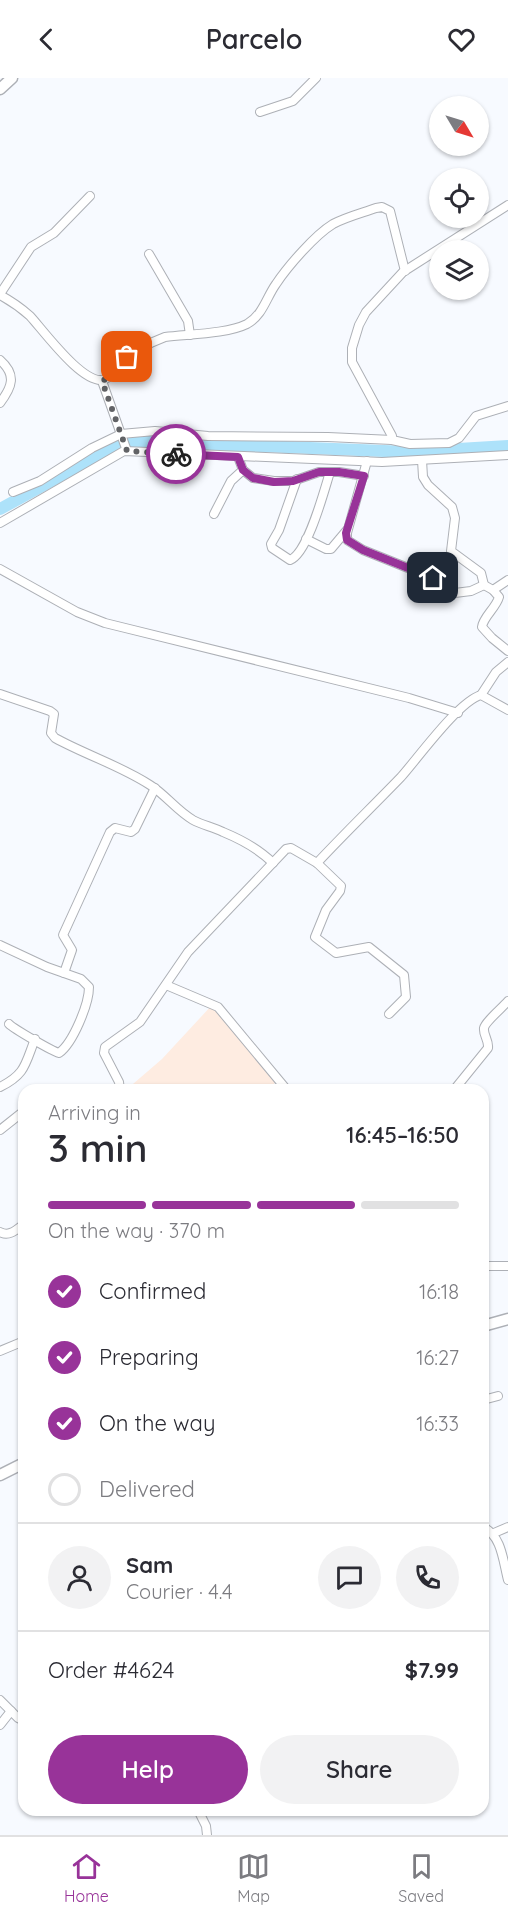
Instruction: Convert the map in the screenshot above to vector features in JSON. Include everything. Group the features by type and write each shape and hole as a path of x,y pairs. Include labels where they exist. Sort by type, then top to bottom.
{"street":[{"path":"0,89 12,78"},
{"path":"260,112 293,101 316,78"},
{"path":"90,196 54,233 31,247 0,294 30,317 48,339 79,369 95,380 102,381 108,378 127,357 165,337 235,328 249,323 258,316 283,273 325,231 344,219 376,208 386,208 392,214 405,271"},
{"path":"392,440 392,436 352,362 352,348 366,312 405,271 508,205"},
{"path":"149,254 188,321 190,334"},
{"path":"0,360 10,370 12,378 7,394 0,403"},
{"path":"102,381 127,451"},
{"path":"13,492 40,481 92,448 121,434 155,431 208,436 392,440 410,444 453,442 459,438 476,416 508,406"},
{"path":"0,523 117,454 127,451 367,461 508,455"},
{"path":"238,457 243,470 253,478 274,482 297,479 319,472 364,476"},
{"path":"422,460 423,477 428,485 452,507 455,518 452,551 481,573 484,585 499,597 496,606 483,622 482,627 508,651"},
{"path":"367,461 347,540 354,546 422,573 455,593 471,591 484,585"},
{"path":"214,514 231,481 243,470"},
{"path":"297,479 279,530 271,544 272,548 290,560 296,558 318,514 330,472"},
{"path":"306,539 326,549 331,549 348,530"},
{"path":"0,569 84,615 111,626 410,698 458,713"},
{"path":"493,590 508,580"},
{"path":"482,695 496,672 508,663"},
{"path":"0,694 50,711 54,714 51,733 55,738 155,788 187,816 224,832 264,854 273,863"},
{"path":"317,863 402,776 458,713 478,695 508,710"},
{"path":"64,973 72,950 63,935 105,841 112,829 131,832 135,829 155,788"},
{"path":"119,1084 104,1053 105,1047 140,1023 188,952 286,849 291,848 317,863 341,886 340,891 326,910 315,937 336,953 369,947 401,971 406,980 406,997 389,1014"},
{"path":"0,945 81,979 89,987 87,1002 81,1018 64,1049 59,1053 53,1052 9,1024"},
{"path":"166,985 218,1007 282,1084"},
{"path":"459,1084 488,1048 485,1025 508,1001"},
{"path":"0,1087 18,1077 35,1039"},
{"path":"0,1130 18,1116"},
{"path":"0,1232 12,1233 18,1228"},
{"path":"489,1266 508,1266"},
{"path":"489,1324 508,1319"},
{"path":"0,1351 18,1344"},
{"path":"489,1398 498,1396"},
{"path":"0,1475 18,1466"},
{"path":"494,1533 508,1527"},
{"path":"489,1530 494,1533 498,1540 508,1580"},
{"path":"0,1700 18,1716"},
{"path":"0,1725 11,1711"},
{"path":"201,1816 207,1835"}],"shaded area":[{"path":"212,1005 276,1082 274,1084 133,1084 162,1059"}],"waterway":[{"path":"131,441 409,452 508,446"},
{"path":"0,509 117,445"}],"way so far":[{"path":"127,357 108,378 102,381 127,451 176,454"}],"route":[{"path":"176,454 238,457 243,470 253,478 274,482 293,481 307,474 319,472 364,476 346,533 347,540 363,550 433,578"}]}
